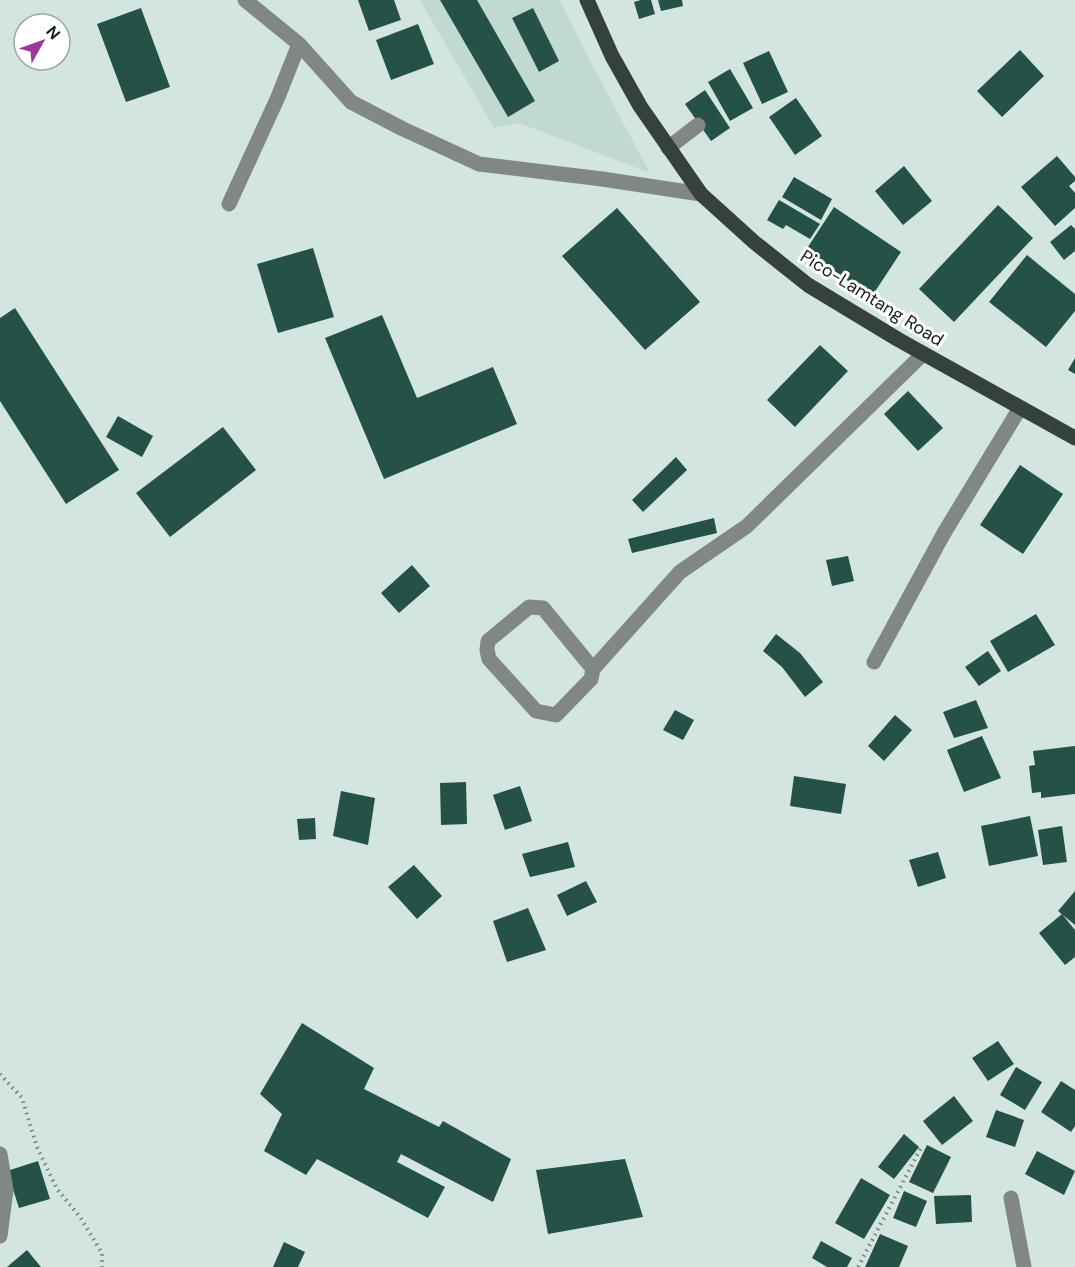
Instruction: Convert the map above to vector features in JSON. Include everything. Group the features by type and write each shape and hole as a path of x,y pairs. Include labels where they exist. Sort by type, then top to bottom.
{"main road":[{"name":"Pico-Lamtang Road","path":"587,0 612,56 633,94 701,195 754,242 808,285 923,354 1075,438"}],"street":[{"path":"245,0 298,44 351,102 479,164 602,179 701,195"},
{"path":"229,204 278,97 298,44"},
{"path":"668,148 698,125"},
{"path":"593,669 543,608 529,607 488,641 489,659 536,711 556,715 591,679 593,669 680,572 747,526 923,354"},
{"path":"874,662 944,533 1020,408"},
{"path":"0,1154 6,1190 0,1236"},
{"path":"1011,1198 1024,1267"}],"path":[{"path":"0,1074 22,1098 38,1147 57,1189 80,1217 102,1253 102,1267"},
{"path":"858,1267 922,1146"}],"shaded area":[{"path":"420,0 560,0 650,173 519,123 494,128"}],"building":[{"path":"358,0 394,0 401,20 369,31"},
{"path":"440,0 477,0 535,101 508,117"},
{"path":"651,0 655,14 639,19 634,2"},
{"path":"658,0 682,0 683,6 661,11"},
{"path":"141,8 170,87 126,102 97,24"},
{"path":"533,8 559,61 539,72 512,18"},
{"path":"418,24 434,64 391,80 376,40"},
{"path":"1020,50 1044,76 1002,117 977,91"},
{"path":"769,51 788,92 762,104 743,63"},
{"path":"730,69 753,108 730,121 708,82"},
{"path":"705,90 730,128 711,141 685,104"},
{"path":"796,98 822,136 795,155 769,117"},
{"path":"1057,156 1075,177 1075,181 1069,186 1075,193 1075,208 1055,226 1021,187"},
{"path":"904,166 932,201 903,225 875,191"},
{"path":"794,177 832,199 821,220 782,197"},
{"path":"779,200 820,224 810,239 786,225 783,229 767,220"},
{"path":"998,205 1033,238 954,322 919,289"},
{"path":"834,207 901,252 872,296 804,253"},
{"path":"617,208 700,302 645,350 562,256"},
{"path":"1071,225 1075,229 1075,251 1064,260 1050,242"},
{"path":"313,248 334,317 278,333 257,264"},
{"path":"1027,255 1075,294 1075,311 1046,347 989,302"},
{"path":"15,308 119,470 66,504 0,401 0,318"},
{"path":"382,315 417,398 493,367 517,424 384,479 325,338"},
{"path":"820,345 848,371 795,427 767,400"},
{"path":"1075,358 1075,374 1068,370"},
{"path":"908,391 943,428 918,451 884,414"},
{"path":"118,416 153,436 142,457 106,437"},
{"path":"223,427 256,470 170,537 136,493"},
{"path":"676,457 687,470 643,512 632,500"},
{"path":"1020,465 1063,494 1023,554 980,525"},
{"path":"714,518 717,533 632,553 628,539"},
{"path":"848,556 854,581 832,586 826,560"},
{"path":"412,565 430,586 399,613 381,593"},
{"path":"1036,614 1055,645 1008,672 990,641"},
{"path":"776,634 800,653 823,682 805,697 782,667 763,651"},
{"path":"988,651 1001,671 979,686 965,667"},
{"path":"976,700 988,728 954,738 943,712"},
{"path":"675,710 694,720 683,740 663,730"},
{"path":"895,715 912,730 884,761 868,746"},
{"path":"982,736 1001,778 964,792 947,750"},
{"path":"1075,746 1075,794 1041,798 1041,792 1032,793 1029,766 1035,765 1033,751"},
{"path":"794,776 846,784 841,814 790,806"},
{"path":"466,782 467,824 441,825 440,783"},
{"path":"520,786 532,821 505,830 493,795"},
{"path":"341,791 375,798 368,845 333,836"},
{"path":"1030,816 1038,856 989,866 981,826"},
{"path":"315,818 316,839 299,840 297,819"},
{"path":"1062,826 1067,862 1043,865 1038,830"},
{"path":"568,842 575,867 530,877 522,854"},
{"path":"938,852 946,878 918,887 909,860"},
{"path":"414,865 442,896 417,919 388,887"},
{"path":"586,881 597,902 567,916 557,895"},
{"path":"1075,891 1075,925 1058,911"},
{"path":"528,908 546,950 507,962 493,921"},
{"path":"1062,914 1075,930 1075,957 1065,965 1039,933"},
{"path":"302,1023 374,1068 364,1089 439,1127 443,1121 511,1159 493,1202 401,1154 397,1162 445,1187 428,1218 317,1159 306,1175 264,1151 282,1114 260,1094"},
{"path":"998,1041 1014,1064 988,1081 972,1058"},
{"path":"1016,1067 1042,1082 1025,1110 1000,1095"},
{"path":"1061,1081 1075,1090 1075,1126 1071,1132 1041,1112"},
{"path":"954,1096 973,1121 942,1145 923,1121"},
{"path":"996,1110 1024,1120 1015,1147 986,1137"},
{"path":"904,1134 919,1147 894,1179 878,1167"},
{"path":"927,1145 951,1157 933,1193 909,1182"},
{"path":"1037,1151 1075,1171 1064,1195 1025,1174"},
{"path":"625,1159 643,1217 548,1234 536,1170"},
{"path":"38,1161 50,1199 19,1208 7,1171"},
{"path":"861,1178 890,1195 864,1239 835,1223"},
{"path":"904,1191 927,1201 916,1227 893,1218"},
{"path":"971,1195 972,1222 936,1224 934,1196"},
{"path":"880,1234 908,1246 899,1267 865,1267"},
{"path":"821,1241 852,1258 847,1267 827,1267 812,1258"},
{"path":"284,1242 305,1252 298,1267 273,1267"},
{"path":"27,1250 41,1267 7,1267"}]}
